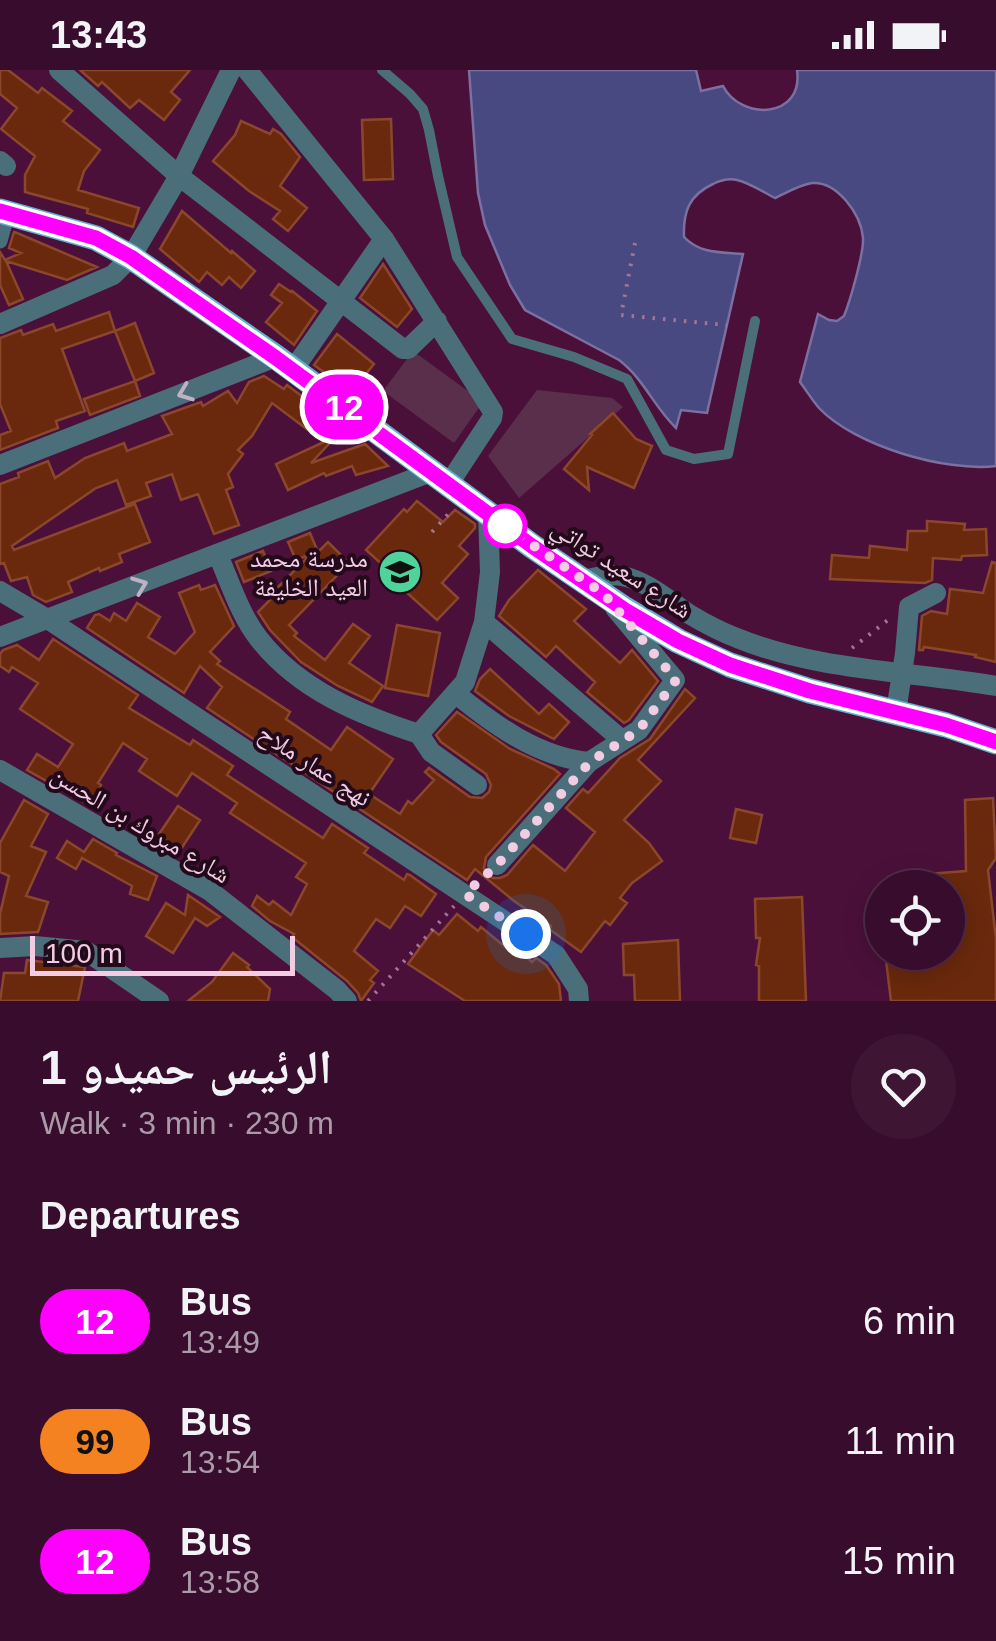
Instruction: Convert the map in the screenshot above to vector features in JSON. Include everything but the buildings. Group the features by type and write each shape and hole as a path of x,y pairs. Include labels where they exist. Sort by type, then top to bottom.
{"main road":[{"name":"شارع سعيد تواتي","path":"4,212 96,238 131,257 285,364 488,514 625,610 678,641 730,665 810,691 898,705 996,742"}],"street":[{"path":"58,70 178,176 406,350 437,321"},
{"path":"0,324 113,275 131,257 178,176 231,70"},
{"path":"0,637 218,554 447,484 492,418 492,412 384,238 247,70"},
{"path":"0,241 4,212"},
{"path":"0,465 285,364 341,301 384,238"},
{"path":"419,734 465,682 484,622 490,572 488,514"},
{"path":"218,554 253,629 287,667 324,696 419,734 431,752 477,786"},
{"path":"497,865 590,762 639,730 676,680 594,587 612,575 636,580 694,618 780,653 835,665 996,686"},
{"name":"نهج عمار ملاح","path":"0,592 556,955 578,988 579,1001"},
{"path":"898,705 909,607 936,593"},
{"path":"484,622 622,740"},
{"path":"455,693 517,738 566,760 590,762"},
{"name":"شارع مبروك بن الحسن","path":"0,770 210,892 347,1001"},
{"path":"0,948 35,946 86,951 159,1001"}],"lane":[{"path":"382,70 423,109 457,257 512,338 574,357 627,380 666,450 694,459 728,454 755,321"}],"path":[{"path":"635,243 621,315 727,325"},
{"path":"432,532 447,484"},
{"path":"835,665 874,630 909,607"},
{"path":"368,1001 465,894"}],"shaded area":[{"path":"469,70 696,70 701,91 723,86 743,105 769,110 791,98 797,86 797,70 996,70 996,466 952,465 877,445 835,422 800,382 818,314 837,321 844,316 863,245 853,210 839,193 821,184 802,185 775,198 742,181 725,180 705,188 689,205 684,237 690,243 704,249 743,254 707,413 681,410 676,428 619,360 525,310 510,285 485,225 478,193"},
{"path":"413,351 483,402 454,443 383,391"},
{"path":"537,390 612,398 623,407 519,498 488,456"}],"bus line":[{"name":"12","path":"0,211 96,238 131,257 532,546 678,641 730,665 810,691 946,725 996,742"}],"place":[{"name":"مدرسة محمد العيد الخليفة","path":"400,572"}],"route":[{"path":"505,526 604,594 676,680 639,730 590,762 497,865 465,894 526,934"}]}
